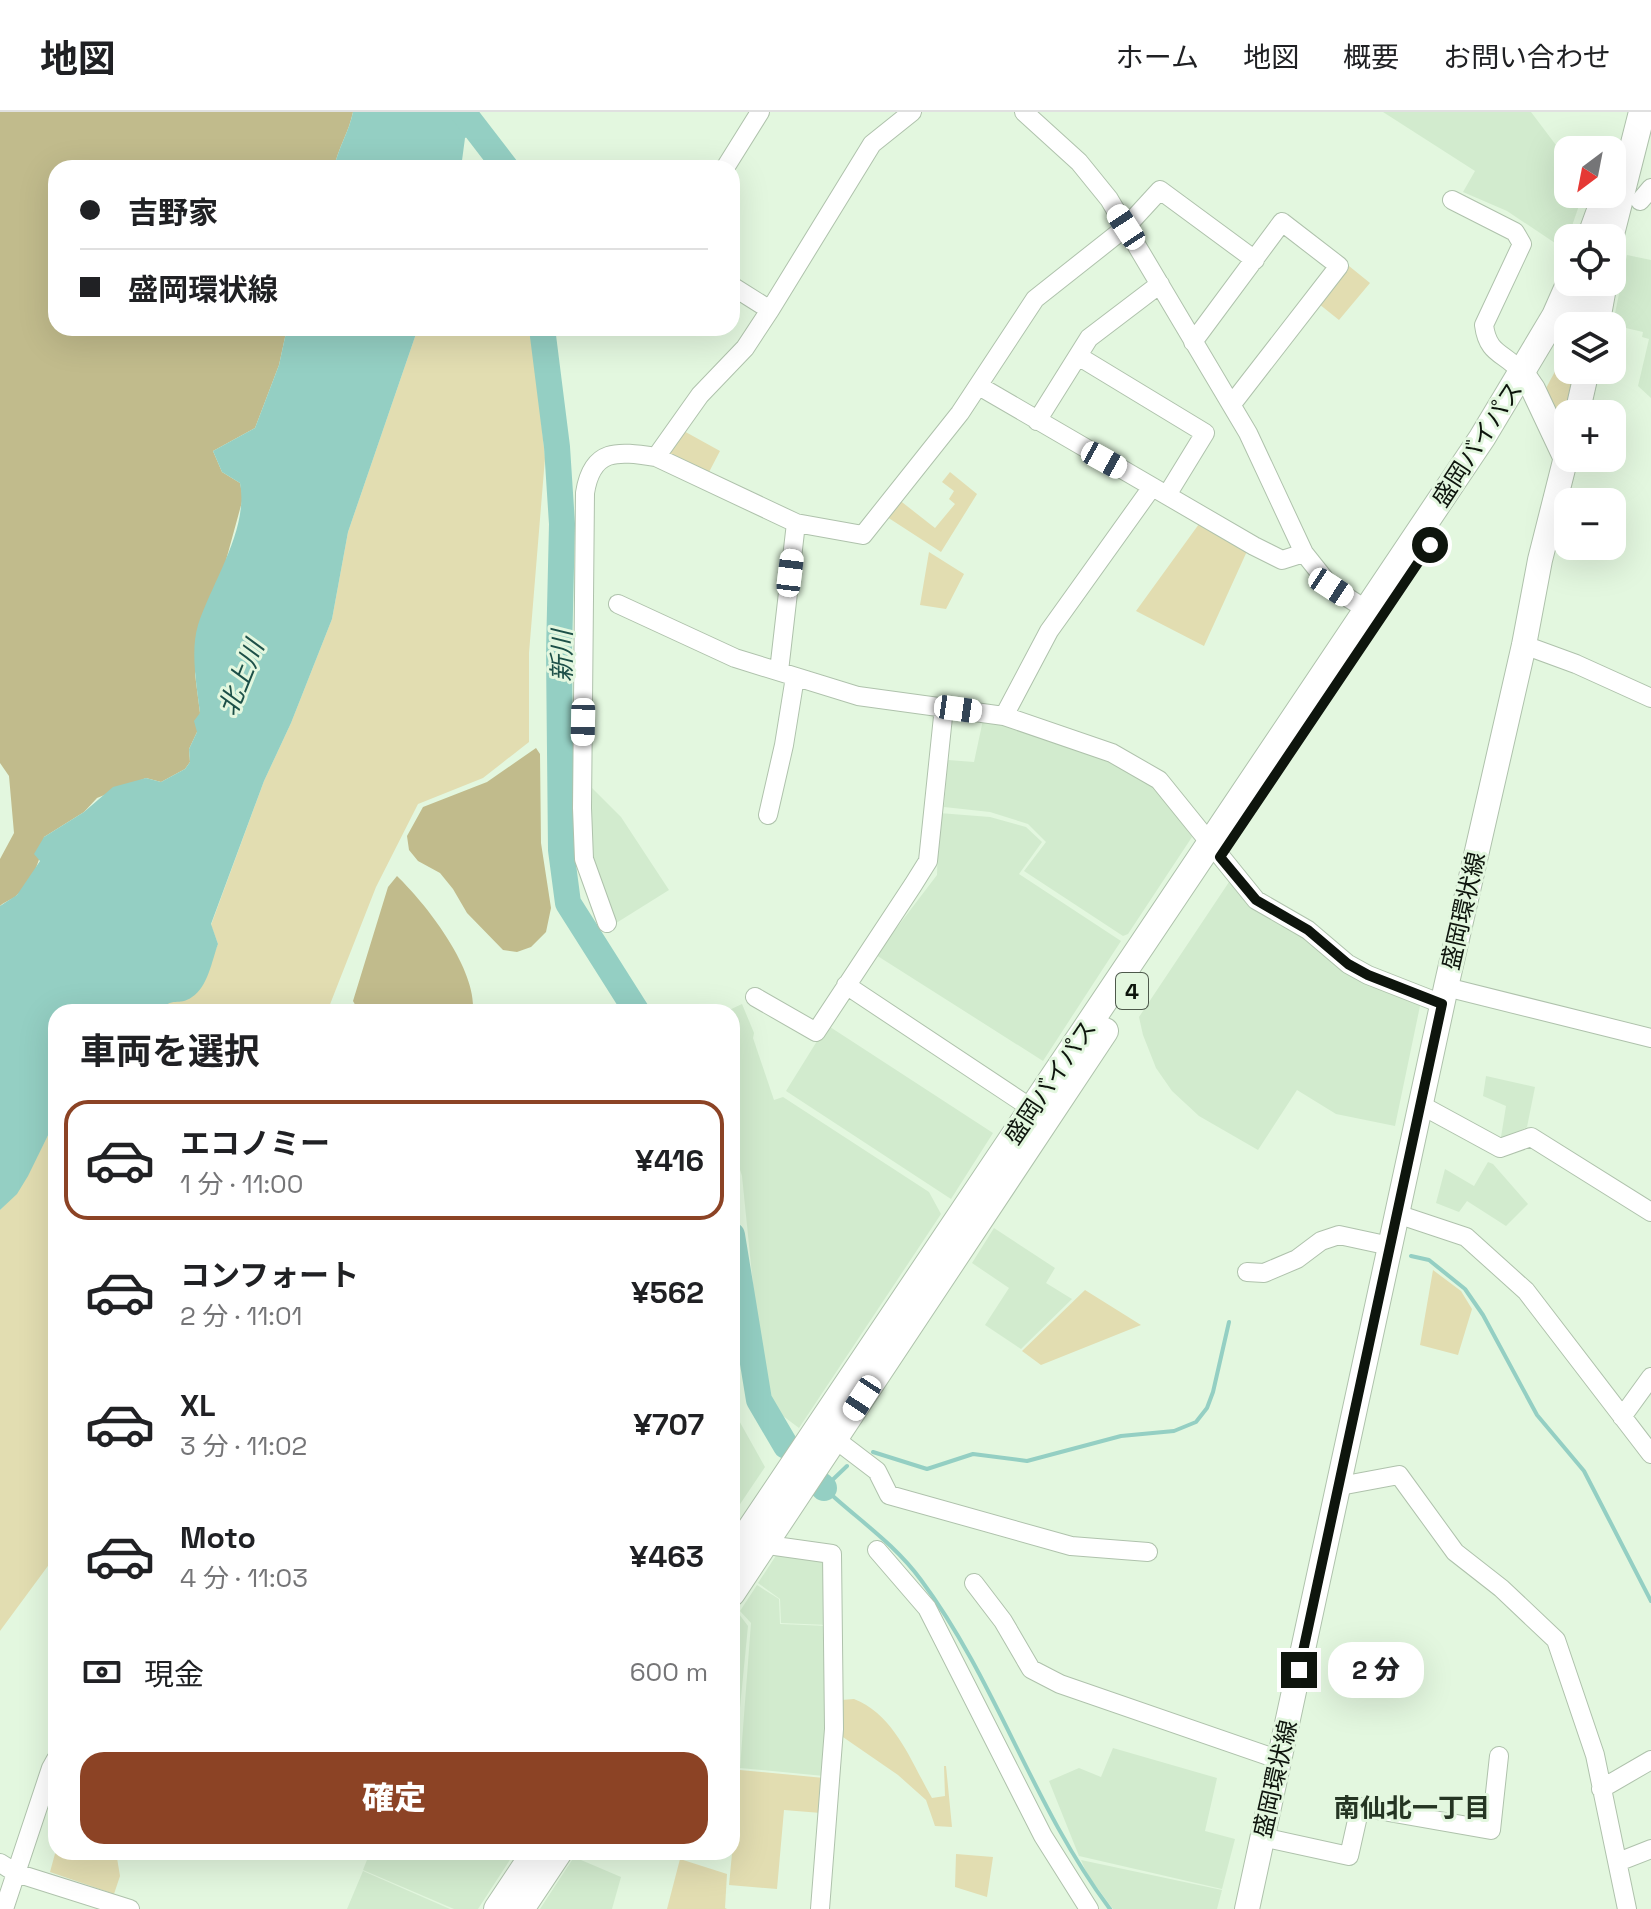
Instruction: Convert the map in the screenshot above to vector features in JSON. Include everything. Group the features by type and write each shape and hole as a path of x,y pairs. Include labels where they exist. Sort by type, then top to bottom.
{"highway":[{"path":"1620,136 1626,112"},
{"path":"1608,224 1642,112"},
{"name":"盛岡バイパス","path":"740,1581 1220,857 1528,381 1564,296"},
{"name":"盛岡バイパス","path":"740,1544 1031,1108 1220,857 1367,610 1482,438 1554,345"},
{"path":"497,1909 530,1860"},
{"path":"521,1909 554,1860"}],"main road":[{"name":"盛岡環状線","path":"1528,381 1554,429"},
{"name":"盛岡環状線","path":"1247,1909 1421,1105 1440,997 1562,472"}],"street":[{"path":"730,160 760,112"},
{"path":"656,457 700,395 745,348 872,144 912,112"},
{"path":"1024,112 1079,162 1109,199 1232,404 1304,553 1331,587 1367,610"},
{"path":"607,923 584,859 582,820 585,493 589,471 604,456 634,454 656,457 796,523 863,535 979,386 1035,299 1126,227 1160,190 1255,260"},
{"path":"1452,200 1515,232 1522,244 1484,325 1486,338 1493,350 1515,364 1528,381"},
{"path":"1193,342 1282,222 1339,266 1232,404"},
{"path":"1037,421 1089,338 1160,284"},
{"path":"740,291 770,310"},
{"path":"1004,716 1049,631 1205,433 1078,356"},
{"path":"979,386 1282,560 1304,553"},
{"path":"768,815 784,745 796,523"},
{"path":"618,604 735,658 858,696 1004,716 1112,753 1159,780 1256,900 1308,930 1348,964 1368,975 1440,997 1651,1038"},
{"path":"1524,645 1576,664 1651,698"},
{"path":"755,997 816,1032 928,861 944,707"},
{"path":"846,985 1031,1108"},
{"path":"1421,1105 1500,1148 1531,1137 1651,1212"},
{"path":"1397,1214 1466,1237 1526,1291 1651,1454"},
{"path":"1247,1272 1264,1273 1297,1259 1321,1241 1339,1235 1390,1246"},
{"path":"1622,1417 1651,1377"},
{"path":"835,1439 877,1471 889,1495 1071,1546 1148,1552"},
{"path":"1340,1486 1399,1475 1455,1552 1501,1588 1556,1640 1595,1755 1627,1909"},
{"path":"766,1541 775,1546 832,1554 834,1729 820,1909"},
{"path":"877,1550 927,1608 1043,1836 1089,1909"},
{"path":"974,1583 1003,1621 1031,1669 1060,1684 1280,1760"},
{"path":"1262,1837 1349,1856 1360,1807 1491,1830 1499,1756"},
{"path":"1601,1789 1651,1760"},
{"path":"4,1909 8,1868 48,1777"},
{"path":"1618,1862 1651,1849"},
{"path":"8,1868 130,1909"}],"shaded area":[{"path":"0,112 353,112 336,160 48,160 48,336 285,336 279,365 255,428 213,451 222,472 240,483 243,498 195,674 200,713 197,732 189,749 190,762 185,769 161,782 146,778 97,798 84,812 44,837 39,861 28,883 15,897 0,906 0,859 14,833 9,776 0,763"},
{"path":"1383,112 1531,112 1554,142 1554,208 1578,208 1573,224 1554,224 1554,242 1507,211 1463,192 1475,171"},
{"path":"1627,255 1651,260 1651,398 1638,386 1649,339 1642,337 1643,332 1626,328 1626,312 1615,312 1619,296 1626,296"},
{"path":"1349,266 1370,283 1339,320 1319,304"},
{"path":"415,336 533,336 545,458 529,653 529,742 483,778 418,804 376,887 330,1004 165,1004 167,1001 180,1001 200,988 218,944 211,925 264,781 291,723 332,619 348,532"},
{"path":"1554,373 1554,384 1572,384 1568,400 1554,400 1554,407 1544,392"},
{"path":"682,430 720,451 708,474 668,450"},
{"path":"950,472 977,494 941,552 884,515 898,499 935,528 955,504 949,499 954,491 942,482"},
{"path":"1199,524 1248,549 1204,646 1136,611"},
{"path":"929,552 964,574 946,609 920,605"},
{"path":"983,720 1004,723 1058,740 1121,766 1154,786 1192,837 1128,934 1123,936 1024,871 1046,842 1028,824 990,812 944,807 948,760 974,762"},
{"path":"536,748 540,754 541,843 551,908 546,932 531,947 517,952 503,950 467,913 440,873 418,861 409,850 407,836 423,807 487,782"},
{"path":"588,784 621,817 669,890 613,925 587,858"},
{"path":"939,813 990,817 1026,827 1042,842 1019,874 1121,941 1043,1061 876,955 937,875"},
{"path":"397,876 435,920 459,958 473,1004 355,1004 353,1001 388,887"},
{"path":"1229,882 1252,905 1415,999 1420,1006 1395,1126 1336,1114 1297,1090 1258,1150 1199,1116 1172,1091 1156,1068 1139,1017"},
{"path":"740,1005 754,1033 774,1100 783,1097 929,1192 941,1214 799,1428 779,1413 767,1396 759,1344 740,1170"},
{"path":"827,1025 993,1133 951,1199 786,1091"},
{"path":"1486,1076 1535,1087 1527,1127 1505,1140 1501,1137 1506,1106 1483,1096"},
{"path":"48,1135 48,1566 0,1631 0,1210"},
{"path":"1488,1162 1528,1204 1506,1226 1467,1201 1459,1212 1436,1203 1445,1169 1474,1186"},
{"path":"994,1228 1055,1268 1046,1283 1072,1299 1021,1349 985,1325 1009,1288 972,1263"},
{"path":"1433,1270 1461,1291 1472,1309 1458,1355 1420,1345"},
{"path":"1085,1290 1141,1325 1041,1365 1022,1351"},
{"path":"740,1422 765,1467 740,1504"},
{"path":"777,1554 827,1563 828,1625 781,1623 780,1599 758,1583"},
{"path":"757,1585 779,1599 780,1624 828,1626 824,1776 740,1768 751,1623 740,1611"},
{"path":"740,1615 748,1626 740,1708"},
{"path":"854,1699 881,1716 891,1728 932,1798 945,1796 946,1766 952,1827 935,1826 926,1800 898,1775 840,1735 841,1700"},
{"path":"1113,1748 1217,1778 1205,1831 1235,1839 1222,1889 1079,1856 1049,1781 1079,1768 1101,1777"},
{"path":"740,1770 824,1778 821,1813 784,1810 777,1889 729,1885 731,1860 740,1860"},
{"path":"956,1854 993,1857 987,1897 955,1887"},
{"path":"53,1860 117,1860 120,1876 114,1894 50,1872"},
{"path":"367,1860 510,1860 478,1909 454,1909 363,1870"},
{"path":"572,1860 581,1860 621,1877 612,1909 540,1909"},
{"path":"680,1860 727,1874 727,1909 667,1909"},
{"path":"1081,1860 1222,1890 1217,1909 1113,1909 1087,1874"},
{"path":"363,1871 450,1909 347,1909"}],"water":[{"path":"353,112 479,112 472,135 465,138 462,160 336,160"},
{"name":"北上川","path":"285,336 415,336 348,532 332,619 291,723 264,781 211,924 218,944 209,973 197,993 187,1000 168,1004 48,1004 48,1135 17,1194 0,1210 0,906 17,895 40,861 34,854 44,837 84,812 113,787 146,778 161,782 185,769 190,762 189,749 197,732 194,721 200,713 195,669 196,635 204,608 228,555 241,501 240,483 222,472 213,451 255,428 279,365"}],"waterway":[{"name":"新川","path":"463,112 500,160"},
{"name":"新川","path":"543,336 557,447 562,524 559,652 561,850 568,903 632,1004"},
{"path":"1411,1256 1429,1260 1465,1289 1483,1315 1537,1415 1584,1471 1651,1601"},
{"name":"新川","path":"740,1284 759,1400 786,1446"},
{"path":"873,1452 927,1469 973,1454 1027,1461 1121,1436 1174,1431 1196,1422 1207,1408 1229,1322"},
{"path":"847,1466 824,1488 899,1554 948,1619 1059,1829 1110,1909"},
{"name":"新川","path":"821,1485 824,1488"}],"district":[{"name":"南仙北一丁目","path":"1412,1808"}],"route":[{"path":"1299,1670 1442,1004 1348,964 1308,930 1256,900 1220,857 1430,545"}]}
